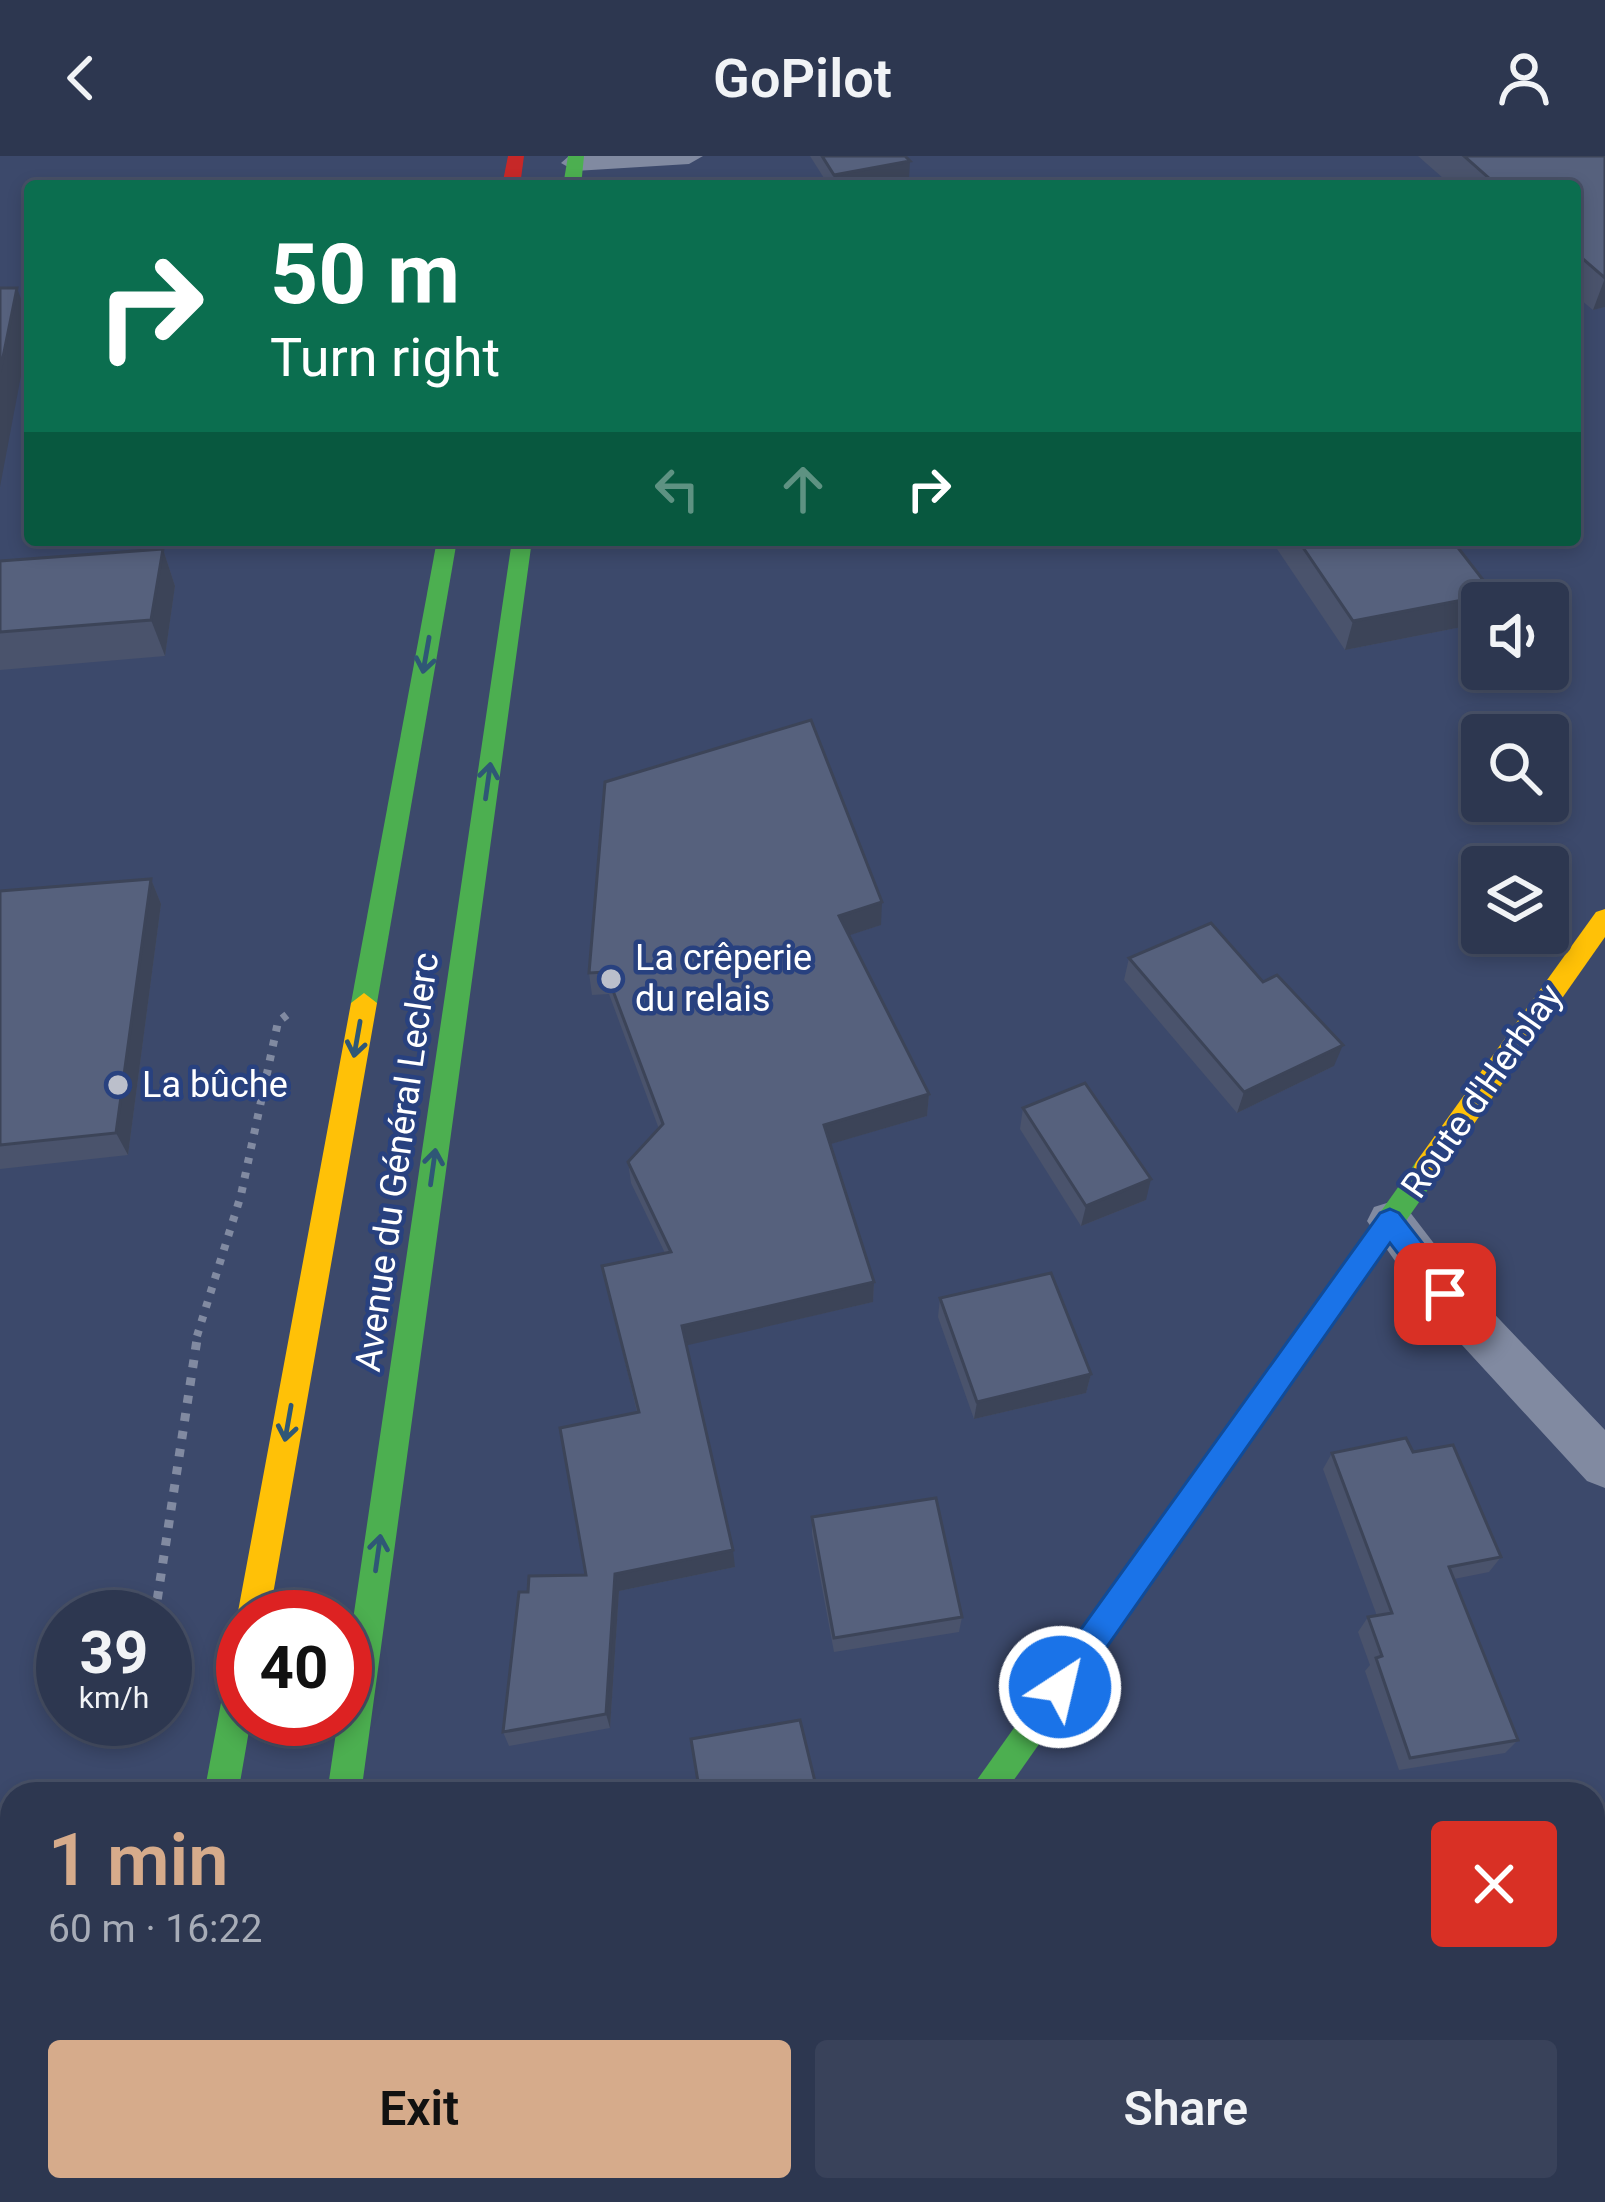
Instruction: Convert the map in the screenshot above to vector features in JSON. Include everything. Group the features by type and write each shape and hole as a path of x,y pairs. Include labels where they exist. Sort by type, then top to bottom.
{"main road":[{"name":"Avenue du Général Leclerc","path":"258,1590 446,546"},
{"name":"Avenue du Général Leclerc","path":"346,1782 521,546"},
{"name":"Route d'Herblay","path":"993,1782 1605,918"},
{"path":"223,1782 230,1746"}],"lane":[{"path":"575,168 689,156"},
{"path":"1390,1221 1445,1294 1605,1465"}],"building":[{"path":"822,156 905,156 910,161 834,175"},
{"path":"1464,156 1605,156 1605,278 1581,257 1581,180 1491,180"},
{"path":"0,288 17,288 0,372"},
{"path":"1302,546 1457,546 1485,582 1461,582 1461,600 1353,621"},
{"path":"163,549 151,620 0,632 0,561"},
{"path":"811,720 882,902 839,916 929,1094 824,1125 874,1282 682,1326 733,1550 615,1574 606,1714 503,1732 519,1592 528,1592 529,1576 586,1575 560,1428 639,1412 602,1266 671,1252 628,1162 663,1124 606,972 589,973 605,782"},
{"path":"151,879 116,1133 0,1145 0,891"},
{"path":"1211,923 1263,982 1277,975 1343,1045 1244,1092 1129,958"},
{"path":"1085,1083 1151,1179 1086,1206 1023,1108"},
{"path":"1051,1273 1091,1374 977,1402 940,1298"},
{"path":"1406,1438 1413,1452 1453,1445 1501,1557 1449,1567 1518,1740 1410,1758 1376,1658 1382,1656 1368,1617 1392,1613 1332,1453"},
{"path":"936,1498 962,1617 834,1638 812,1517"},
{"path":"800,1720 815,1782 698,1782 691,1739"}],"traffic: fast":[{"path":"573,180 576,156"},
{"path":"364,1003 446,546"},
{"path":"346,1782 521,546"},
{"path":"992,1782 1426,1170"},
{"path":"223,1782 230,1746"}],"traffic: slow":[{"path":"1426,1170 1605,918"},
{"path":"258,1590 364,1003"}],"traffic: jam":[{"path":"512,180 516,156"}],"place":[{"name":"La crêperie du relais","path":"611,979"},
{"name":"La bûche","path":"118,1085"}],"route":[{"path":"1060,1687 1390,1221 1445,1294"}]}
